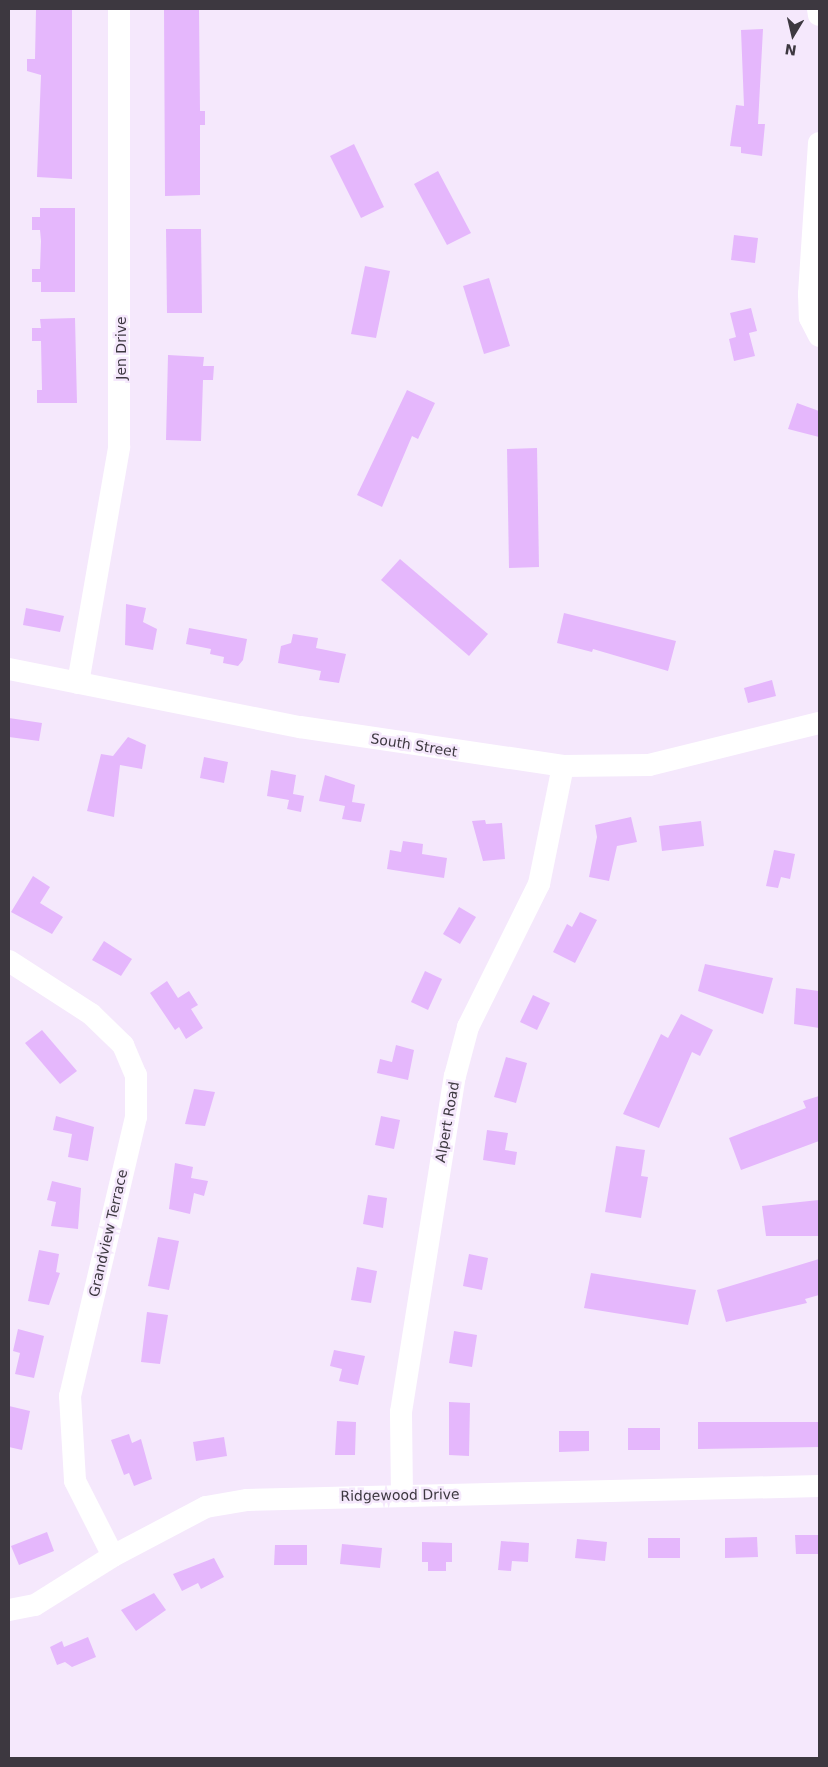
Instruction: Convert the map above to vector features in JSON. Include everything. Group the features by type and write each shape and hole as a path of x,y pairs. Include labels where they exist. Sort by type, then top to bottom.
{"street":[{"name":"Jen Drive","path":"78,683 119,447 119,9"},
{"path":"818,9 819,15"},
{"path":"819,143 808,294 810,318 819,336"},
{"name":"South Street","path":"9,669 300,727 563,766 650,765 819,723"},
{"name":"Alpert Road","path":"402,1496 401,1412 455,1076 468,1027 539,884 563,766"},
{"name":"Grandview Terrace","path":"9,961 91,1014 123,1045 136,1075 136,1117 70,1396 75,1481 113,1556"},
{"name":"Ridgewood Drive","path":"9,1610 35,1605 113,1556 206,1507 298,1496 402,1496 819,1486"}],"building":[{"path":"36,9 72,9 72,179 37,177 41,75 27,71 27,59 35,59"},
{"path":"164,9 199,9 200,111 205,111 205,125 200,125 200,195 165,196"},
{"path":"763,29 758,124 765,124 762,156 741,153 741,147 730,146 736,105 744,106 741,30"},
{"path":"354,144 384,207 361,218 330,156"},
{"path":"438,171 471,233 447,245 414,184"},
{"path":"40,208 75,208 75,292 41,292 41,282 32,282 32,269 40,269 41,241 40,230 32,230 32,217 40,217"},
{"path":"166,229 201,229 202,313 167,313"},
{"path":"734,235 758,238 755,263 731,260"},
{"path":"365,266 390,271 376,338 351,334"},
{"path":"489,278 510,346 484,354 463,286"},
{"path":"751,308 757,331 749,333 755,356 734,361 729,339 736,337 730,313"},
{"path":"75,318 77,403 37,403 37,390 42,390 41,341 32,341 32,328 41,328 40,319"},
{"path":"168,355 204,357 203,366 214,366 213,380 203,380 201,441 166,440"},
{"path":"407,390 435,403 418,439 412,436 382,507 357,495"},
{"path":"797,403 819,411 819,437 788,429"},
{"path":"537,448 539,567 509,568 507,449"},
{"path":"400,559 488,634 469,656 381,580"},
{"path":"126,604 146,608 143,622 157,629 153,650 125,645"},
{"path":"26,608 64,616 60,632 23,625"},
{"path":"564,613 676,641 668,671 593,649 592,652 557,643"},
{"path":"189,628 247,639 243,660 238,666 223,663 224,657 210,654 211,649 186,644"},
{"path":"293,634 318,638 316,648 346,654 339,683 319,680 321,671 278,663 281,646 291,643"},
{"path":"772,680 776,696 748,703 744,688"},
{"path":"9,718 42,723 39,741 9,737"},
{"path":"128,737 146,745 142,769 120,765 114,817 87,811 101,754 113,756"},
{"path":"204,757 228,762 224,783 200,778"},
{"path":"271,770 296,775 293,794 304,796 301,812 287,809 289,800 267,796"},
{"path":"325,775 355,785 352,802 365,804 361,822 342,819 345,806 319,801"},
{"path":"631,817 637,842 617,846 609,881 589,877 597,837 595,825"},
{"path":"485,820 486,824 502,823 505,859 483,861 472,821"},
{"path":"701,821 704,846 662,851 659,826"},
{"path":"403,841 423,844 422,854 447,858 444,878 387,869 390,850 401,852"},
{"path":"774,850 795,854 790,879 781,877 778,888 766,886"},
{"path":"33,876 50,887 40,903 63,917 52,934 11,912"},
{"path":"459,907 476,917 460,944 443,934"},
{"path":"580,912 597,920 575,963 553,952 567,924 572,927"},
{"path":"104,941 132,959 121,976 92,960"},
{"path":"705,964 773,978 763,1014 698,991"},
{"path":"425,971 442,979 428,1010 411,1002"},
{"path":"167,981 178,998 189,991 198,1005 191,1009 203,1028 186,1039 179,1027 175,1030 150,993"},
{"path":"796,988 819,991 819,1028 794,1024"},
{"path":"533,995 550,1003 537,1030 520,1022"},
{"path":"681,1014 713,1030 700,1056 692,1052 659,1128 623,1114 661,1034 668,1038"},
{"path":"42,1030 77,1071 60,1084 25,1043"},
{"path":"396,1045 414,1050 408,1080 377,1073 380,1059 392,1062"},
{"path":"506,1057 527,1063 516,1103 494,1097"},
{"path":"194,1089 215,1092 205,1126 185,1124"},
{"path":"819,1096 819,1141 741,1170 729,1138 806,1108 803,1101"},
{"path":"56,1116 94,1127 88,1161 68,1157 72,1134 53,1130"},
{"path":"381,1116 400,1120 394,1149 375,1145"},
{"path":"487,1130 508,1133 505,1150 517,1152 515,1165 483,1160"},
{"path":"616,1146 645,1150 641,1176 648,1177 641,1218 605,1212"},
{"path":"175,1163 193,1167 191,1178 208,1181 204,1196 194,1193 190,1214 169,1209"},
{"path":"52,1181 81,1188 78,1229 51,1226 56,1202 47,1200"},
{"path":"368,1195 387,1198 383,1228 363,1224"},
{"path":"819,1200 819,1236 766,1236 762,1206"},
{"path":"158,1237 179,1241 169,1290 148,1286"},
{"path":"39,1250 59,1254 56,1272 60,1273 49,1305 28,1301"},
{"path":"469,1254 488,1258 482,1290 463,1286"},
{"path":"819,1259 819,1295 805,1299 807,1303 726,1322 717,1290"},
{"path":"357,1267 377,1271 371,1303 351,1300"},
{"path":"591,1273 696,1290 688,1325 584,1308"},
{"path":"147,1312 168,1315 160,1364 141,1362"},
{"path":"18,1329 44,1336 34,1378 15,1374 20,1353 13,1351"},
{"path":"454,1331 477,1335 472,1367 449,1363"},
{"path":"334,1350 365,1356 358,1385 339,1381 342,1369 330,1366"},
{"path":"449,1402 470,1403 469,1456 449,1455"},
{"path":"9,1406 30,1411 22,1450 9,1447"},
{"path":"337,1421 356,1422 355,1455 335,1455"},
{"path":"698,1422 819,1422 819,1447 698,1449"},
{"path":"628,1428 660,1428 660,1450 628,1450"},
{"path":"559,1431 589,1431 589,1451 559,1452"},
{"path":"129,1434 132,1443 141,1439 152,1479 134,1486 129,1473 124,1475 111,1440"},
{"path":"224,1437 227,1456 196,1461 193,1442"},
{"path":"47,1532 54,1551 19,1565 11,1546"},
{"path":"795,1535 819,1535 819,1554 796,1554"},
{"path":"757,1537 758,1557 725,1558 725,1538"},
{"path":"648,1538 680,1538 680,1558 648,1558"},
{"path":"577,1539 607,1542 605,1561 575,1558"},
{"path":"501,1541 529,1543 528,1562 512,1561 511,1571 498,1570"},
{"path":"422,1542 452,1543 452,1562 446,1562 446,1571 428,1571 428,1562 422,1562"},
{"path":"342,1544 382,1548 380,1568 340,1564"},
{"path":"275,1545 307,1545 307,1565 274,1565"},
{"path":"214,1558 224,1577 201,1589 198,1583 182,1591 173,1574"},
{"path":"154,1593 166,1610 136,1631 121,1610"},
{"path":"88,1637 96,1657 72,1667 65,1662 57,1665 50,1647 62,1641 64,1647"}]}
